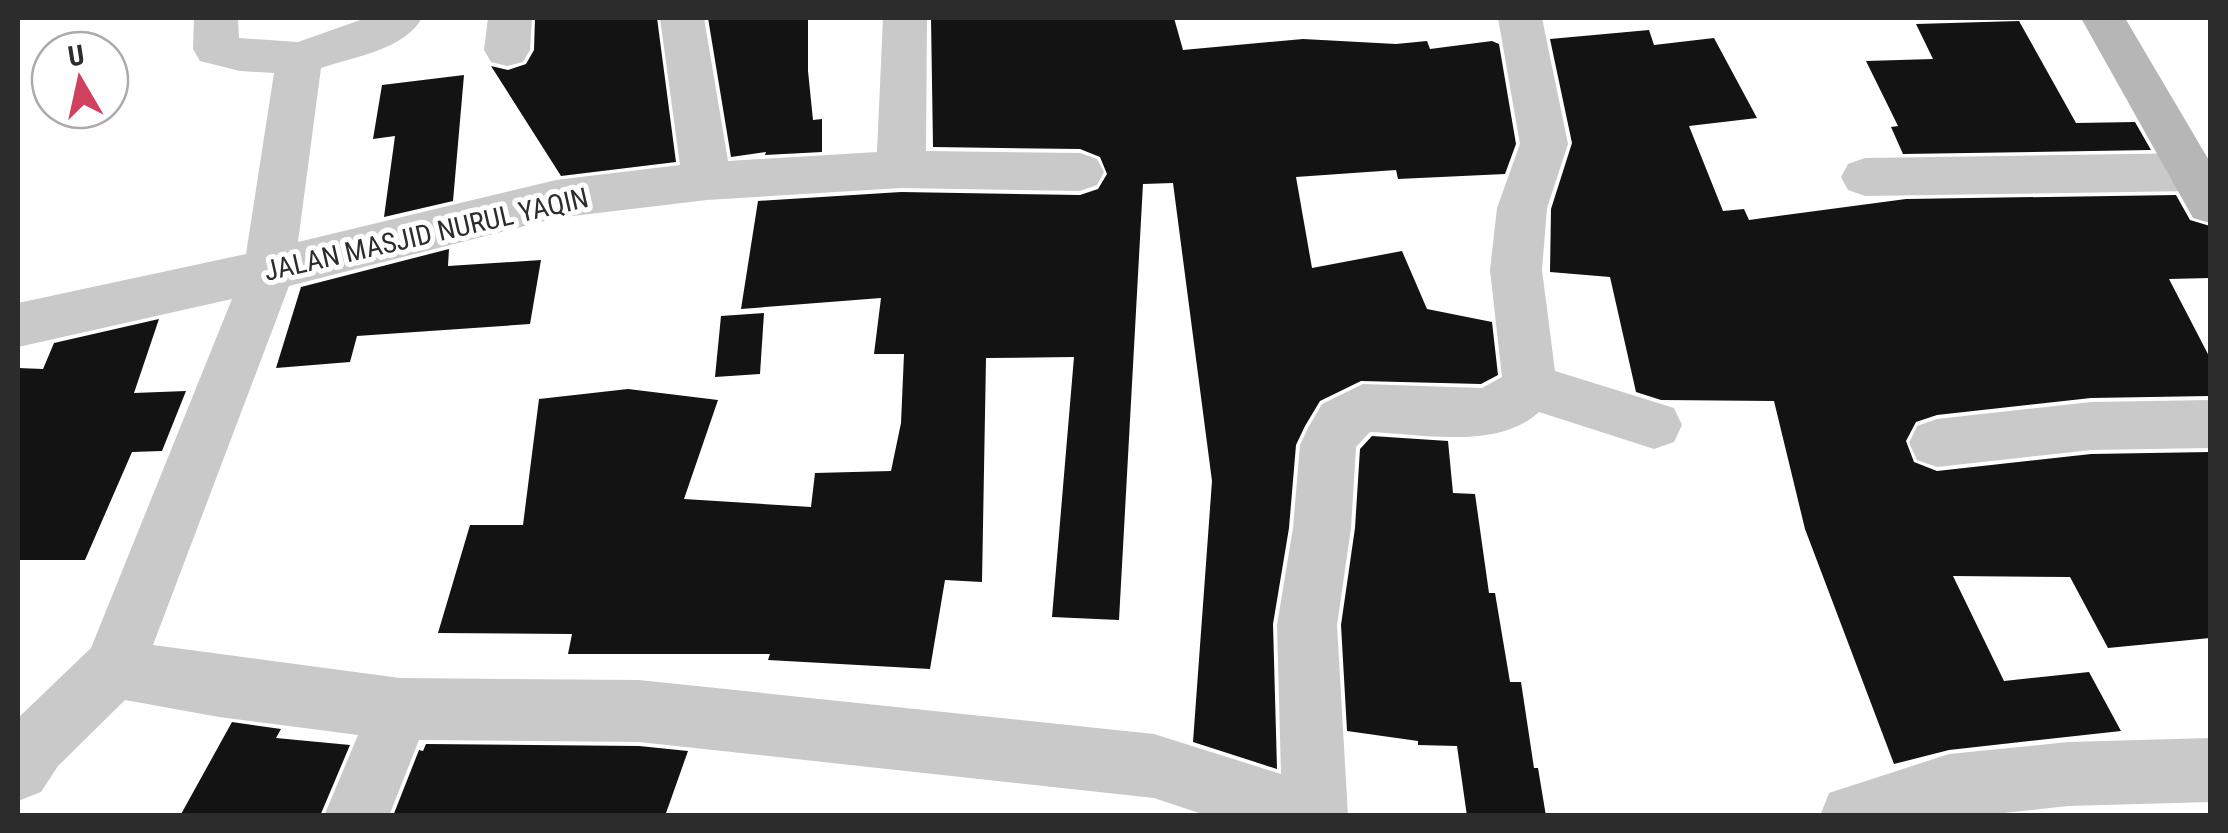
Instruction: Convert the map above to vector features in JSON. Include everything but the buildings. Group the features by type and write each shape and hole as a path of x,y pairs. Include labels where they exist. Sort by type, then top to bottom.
{"main road":[{"path":"2103,18 2202,188"}],"street":[{"path":"216,18 216,50 300,58 373,34 400,18"},
{"path":"682,18 707,181"},
{"path":"900,169 905,18"},
{"path":"1520,18 1544,144 1522,208 1516,270 1530,386"},
{"path":"18,769 36,744 114,668 269,270 300,58"},
{"name":"JALAN MASJID NURUL YAQIN","path":"18,325 269,270 556,198 707,181 900,169 1080,172"},
{"path":"1865,177 2202,188"},
{"path":"1530,386 1654,426"},
{"path":"114,668 219,687 400,709 640,710 1154,766 1314,816 1307,625 1322,528 1328,445 1341,421 1362,408 1482,412 1508,406 1530,386"},
{"path":"1936,443 2091,426 2210,424"},
{"path":"356,816 400,709"},
{"path":"1852,816 1950,786 2068,774 2210,770"}]}
